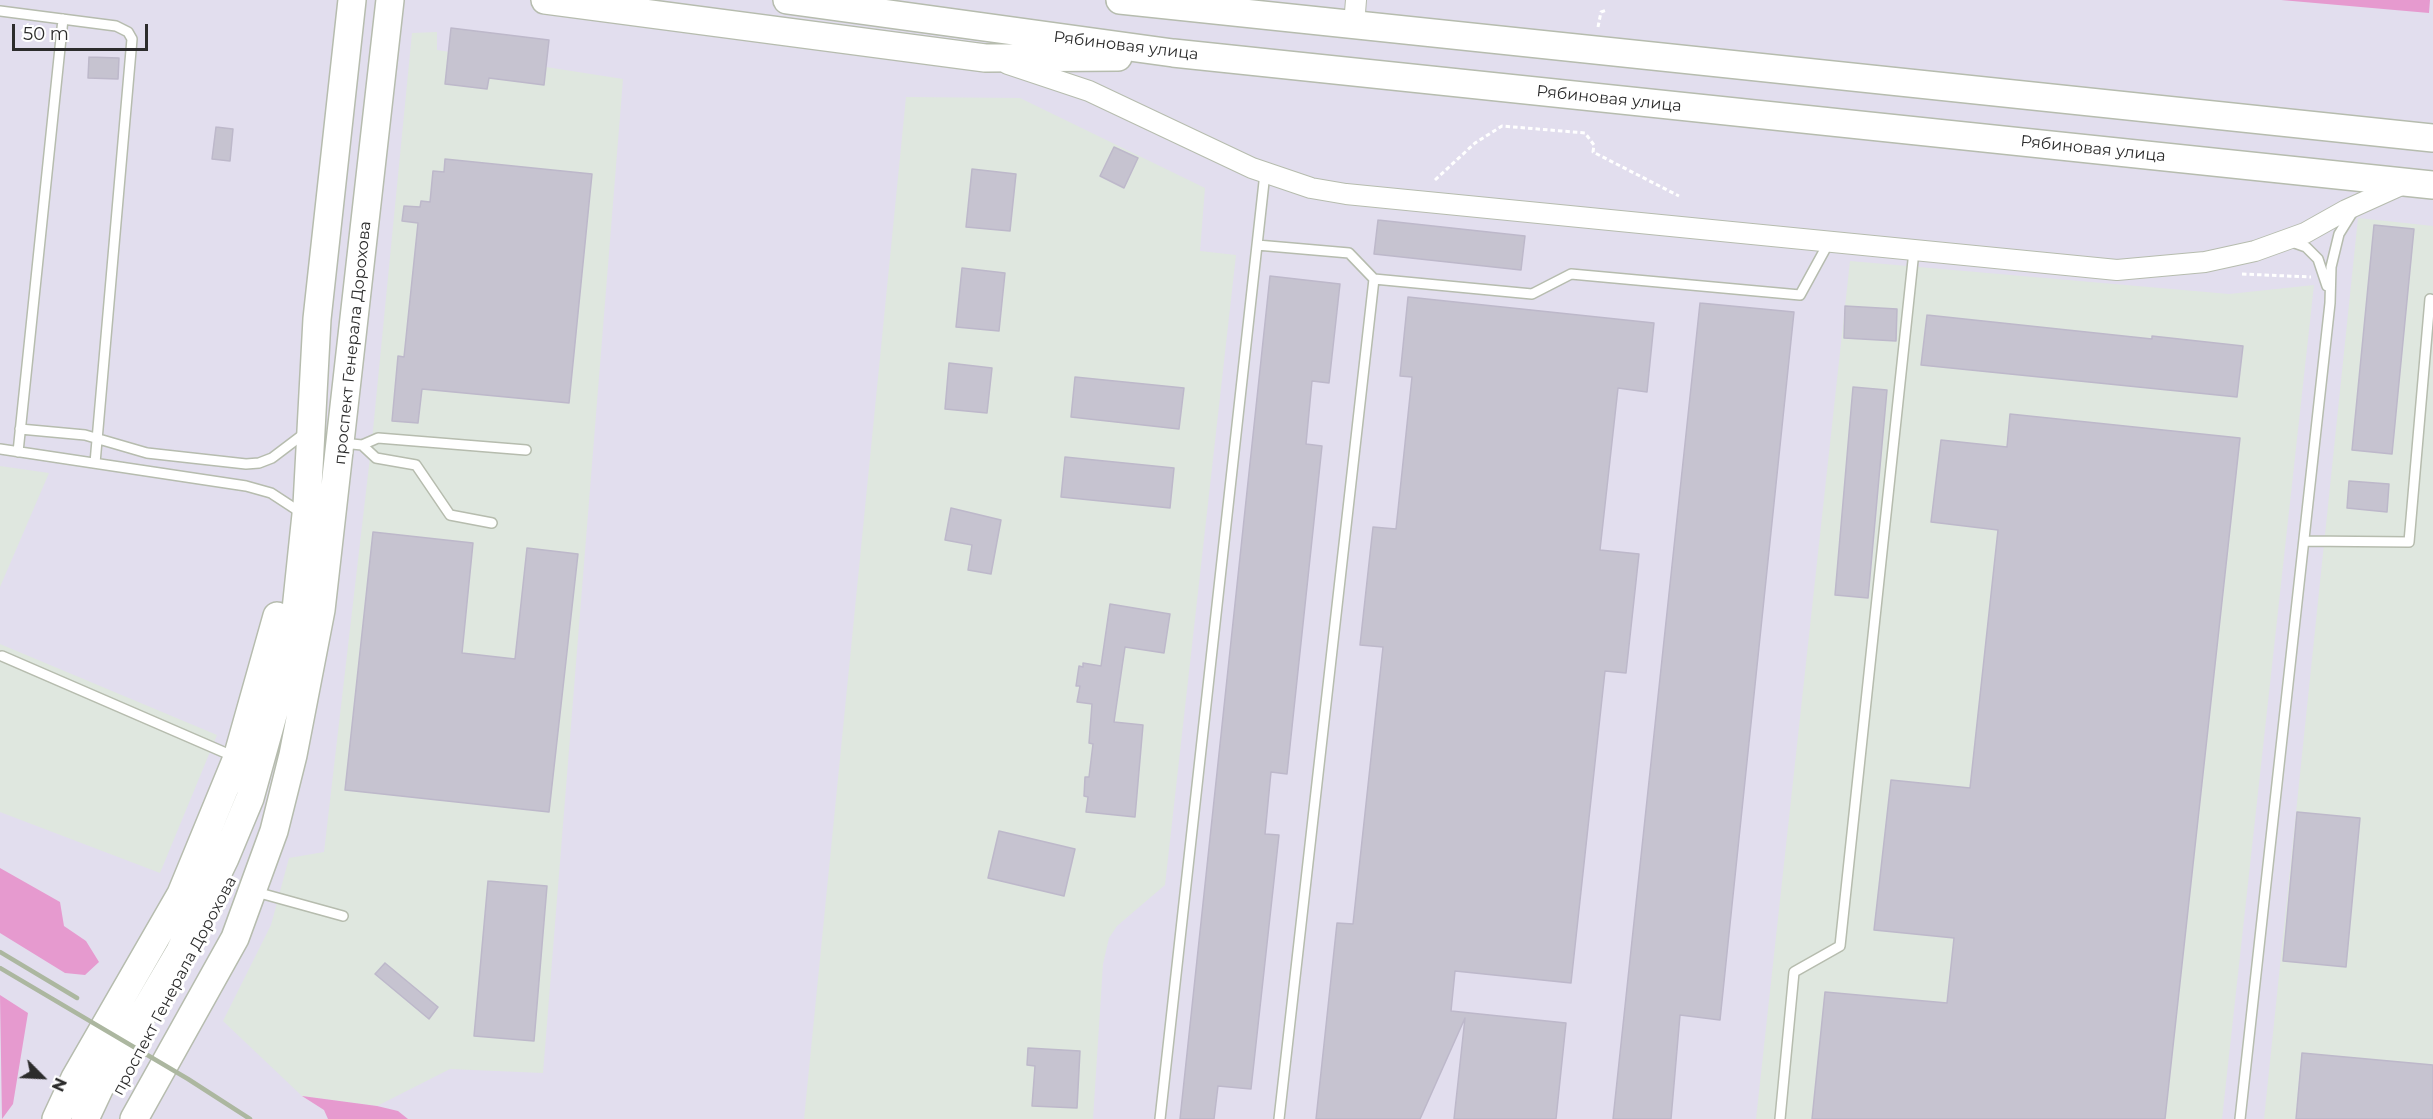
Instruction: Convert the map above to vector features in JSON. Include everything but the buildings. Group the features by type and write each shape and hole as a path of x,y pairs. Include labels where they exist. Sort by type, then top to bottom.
{"main road":[{"name":"проспект Генерала Дорохова","path":"85,1119 189,933 225,858 250,798 283,679 296,610 307,505 317,319 352,0"},
{"name":"проспект Генерала Дорохова","path":"134,1119 236,938 274,831 307,684 352,444 390,0"},
{"path":"545,0 985,58 1090,59 1173,53"},
{"name":"Рябиновая улица","path":"787,0 1173,53 2421,183"},
{"path":"1120,0 1355,13 2433,138"},
{"name":"проспект Генерала Дорохова","path":"56,1119 75,1078 181,894 237,758 270,647 297,510 314,390"},
{"name":"проспект Генерала Дорохова","path":"103,1119 169,1005 227,893 264,806 307,684"},
{"path":"47,1119 98,1039"}],"street":[{"path":"985,58 1039,72 1089,91 1265,173 1311,188 1346,194 2117,270 2205,262 2280,242 2305,233 2362,203 2421,183"}],"lane":[{"path":"0,11 123,28 128,33 132,46 95,463"},
{"path":"18,452 63,19"},
{"path":"1160,1119 1265,173"},
{"path":"2240,1119 2330,303 2331,267 2339,234 2347,219 2362,203"},
{"path":"1257,245 1349,253 1374,279 1532,294 1572,274 1800,295 1829,242"},
{"path":"2280,242 2295,242 2306,247 2318,259 2325,277 2330,303"},
{"path":"1780,1119 1794,972 1840,946 1914,251"},
{"path":"1280,1119 1374,279"},
{"path":"2304,541 2409,542 2430,300 2433,300"},
{"path":"20,429 85,435 147,453 246,464 272,458 308,430"},
{"path":"352,444 378,438 526,450"},
{"path":"352,444 376,458 416,465 450,515 492,523"},
{"path":"0,449 246,486 271,493 297,510"},
{"path":"2,656 237,758"},
{"path":"253,892 343,916"}],"path":[{"path":"1598,29 1600,12 1607,10"},
{"path":"1435,180 1475,143 1502,126 1584,133 1596,145 1593,152 1679,196"}],"shaded area":[{"path":"2281,0 2430,0 2429,13"},
{"path":"437,32 437,50 623,79 543,1073 450,1069 377,1106 302,1096 223,1021 271,925 289,858 324,852 372,440 412,33"},
{"path":"906,97 1020,98 1205,188 1200,251 1236,255 1165,885 1117,926 1109,938 1103,964 1093,1119 804,1119"},
{"path":"2358,218 2433,226 2433,1119 2264,1119"},
{"path":"1850,261 2229,294 2314,285 2222,1119 1756,1119"},
{"path":"0,466 49,473 0,587"},
{"path":"0,644 217,735 160,873 0,812"},
{"path":"0,868 60,902 64,926 86,941 99,962 85,975 65,973 0,933"},
{"path":"0,995 28,1013 13,1104 2,1119"},
{"path":"302,1096 377,1106 398,1111 408,1119 328,1119 324,1110"}],"railway":[{"path":"0,952 77,998"},
{"path":"0,968 188,1079 250,1119"}]}
